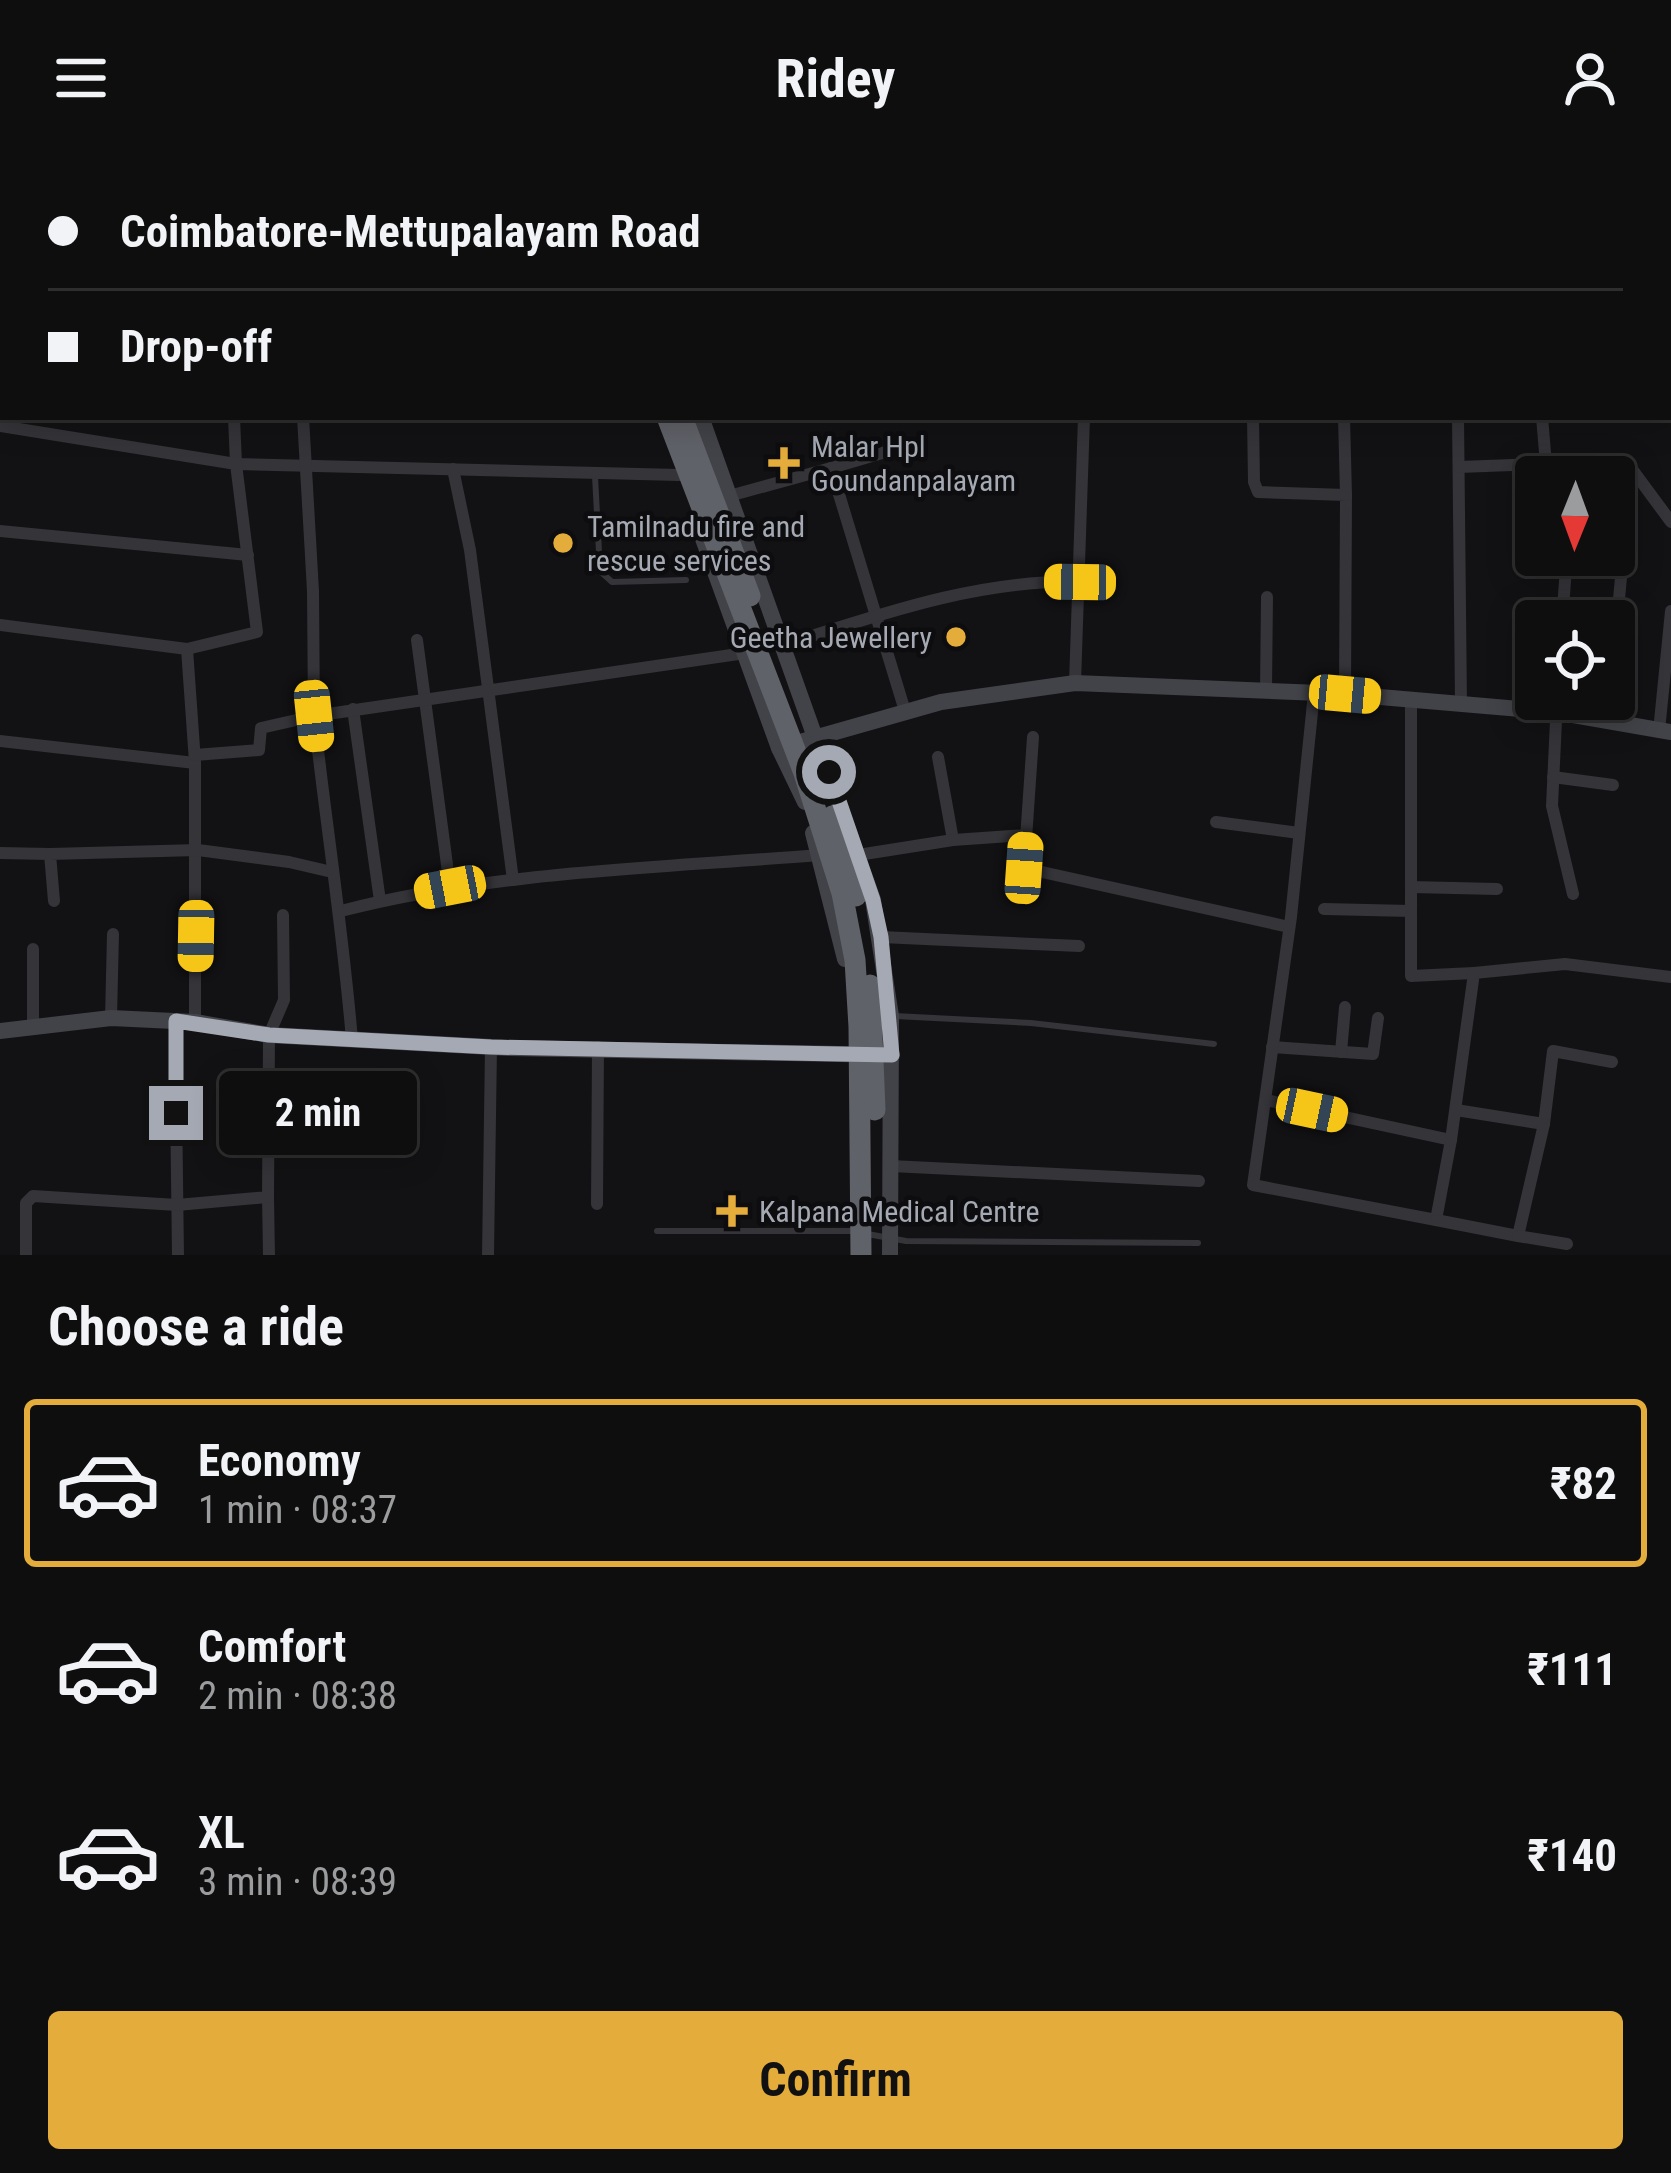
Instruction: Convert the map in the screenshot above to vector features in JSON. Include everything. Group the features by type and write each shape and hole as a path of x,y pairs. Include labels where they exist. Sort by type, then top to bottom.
{"highway":[{"path":"668,420 804,773 842,893 855,960 859,1027 861,1255"},
{"path":"683,420 812,756 849,867 867,947 885,1250"}],"main road":[{"path":"658,420 779,748 805,802 844,958 851,1052 851,1255"},
{"path":"702,420 818,737 881,937 892,1055 885,1250"},
{"path":"779,748 905,711 1075,682 1515,705"},
{"path":"1602,720 1665,732"},
{"path":"0,1034 111,1018 185,1021 269,1035 491,1047 892,1055"}],"street":[{"path":"0,625 187,649 257,632 234,420"},
{"path":"303,420 314,716 341,911 352,1040"},
{"path":"1075,682 1084,420"},
{"path":"1252,420 1258,491 1346,495"},
{"path":"1344,420 1345,694"},
{"path":"1458,420 1461,704"},
{"path":"1542,420 1545,456"},
{"path":"0,426 236,464 679,475"},
{"path":"729,496 896,449"},
{"path":"1459,467 1515,465"},
{"path":"831,467 905,711"},
{"path":"453,469 470,550 513,880"},
{"path":"1635,473 1671,522"},
{"path":"0,531 248,555"},
{"path":"784,645 875,616 1032,581 1080,582"},
{"path":"1266,689 1268,597"},
{"path":"1665,732 1671,611"},
{"path":"417,640 450,887"},
{"path":"178,1255 185,1021 197,850 187,649"},
{"path":"0,741 195,759 259,750 261,728 314,716 745,653"},
{"path":"1314,693 1289,927 1253,1185 1567,1244"},
{"path":"1411,700 1411,976 1565,964 1671,977"},
{"path":"353,709 380,901"},
{"path":"1556,720 1552,806 1573,894"},
{"path":"1033,737 1024,868 1289,927"},
{"path":"938,757 953,840"},
{"path":"1553,777 1612,785"},
{"path":"1216,822 1299,833"},
{"path":"858,855 953,840 1026,836"},
{"path":"0,853 197,850 332,872"},
{"path":"50,854 54,901"},
{"path":"341,911 450,887 819,855"},
{"path":"1411,887 1497,889"},
{"path":"1324,909 1411,911"},
{"path":"269,1255 269,1035 284,1000 283,915"},
{"path":"111,1018 112,934"},
{"path":"881,937 1079,946"},
{"path":"32,1028 33,949"},
{"path":"1436,1220 1474,973"},
{"path":"1340,1052 1345,1007"},
{"path":"1272,1047 1372,1054 1378,1018"},
{"path":"488,1255 491,1047"},
{"path":"596,1204 598,1047"},
{"path":"1519,1236 1544,1124 1553,1051 1612,1062"},
{"path":"1266,1100 1451,1140"},
{"path":"1456,1110 1544,1124"},
{"path":"891,1166 1199,1181"},
{"path":"26,1255 26,1203 33,1196 177,1205 268,1197"}],"lane":[{"path":"595,472 604,578 612,582 686,580"},
{"path":"891,1016 1030,1023 1214,1044"},
{"path":"657,1231 851,1231 885,1250 1198,1243"}],"place":[{"name":"Malar Hpl Goundanpalayam","path":"784,463"},
{"name":"Tamilnadu fire and rescue services","path":"563,543"},
{"name":"Geetha Jewellery","path":"956,637"},
{"name":"Kalpana Medical Centre","path":"732,1211"}],"route":[{"path":"176,1113 176,1021 269,1035 491,1047 892,1055 891,1016 873,900 829,772"}]}
